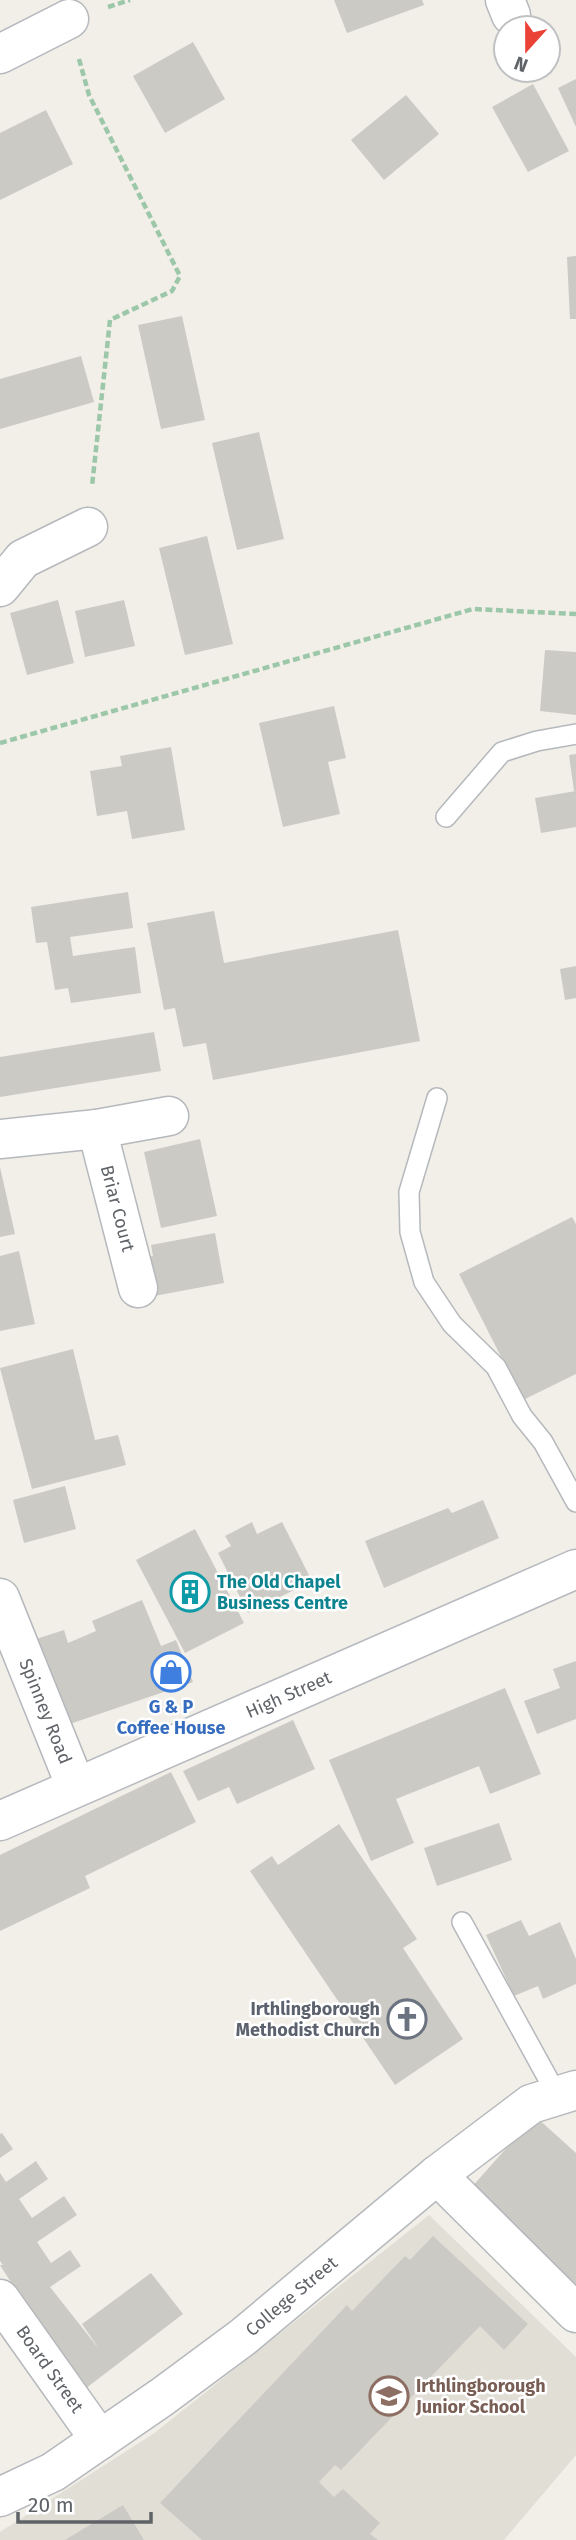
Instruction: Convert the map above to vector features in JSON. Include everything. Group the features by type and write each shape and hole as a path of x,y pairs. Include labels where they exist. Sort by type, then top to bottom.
{"street":[{"path":"0,54 69,19"},
{"path":"0,587 23,559 88,527"},
{"path":"0,1139 97,1129 169,1116"},
{"name":"Briar Court","path":"97,1129 138,1288"},
{"name":"High Street","path":"0,1821 576,1569"},
{"name":"Spinney Road","path":"0,1598 76,1787"},
{"name":"College Street","path":"0,2497 53,2472 243,2337 437,2175 531,2104 567,2093"},
{"path":"437,2175 576,2313"},
{"name":"Board Street","path":"0,2299 100,2440"}],"lane":[{"path":"446,817 502,752 537,741 576,734"},
{"path":"437,1098 409,1192 410,1231 424,1282 452,1324 496,1367 522,1416 543,1442 576,1502"},
{"path":"462,1922 567,2093"}],"path":[{"path":"69,19 89,95 180,276 172,291 110,320 88,527"},
{"path":"0,743 473,609 576,614"}],"shaded area":[{"name":"Irthlingborough Junior School","path":"429,2215 576,2357 576,2455 504,2540 0,2540 0,2532 153,2434"}],"building":[{"path":"334,0 422,0 424,5 347,33"},
{"path":"193,42 225,99 165,133 133,76"},
{"path":"576,79 576,127 558,88"},
{"path":"533,84 569,151 528,172 492,107"},
{"path":"406,95 439,134 384,180 351,140"},
{"path":"46,110 73,164 0,200 0,133"},
{"path":"576,256 576,319 570,319 567,257"},
{"path":"182,316 205,420 161,429 138,325"},
{"path":"81,356 94,402 0,429 0,379"},
{"path":"259,432 284,539 237,550 212,443"},
{"path":"207,536 233,644 185,655 159,548"},
{"path":"58,600 74,663 27,675 10,613"},
{"path":"124,600 135,646 85,657 75,611"},
{"path":"545,650 576,652 576,715 540,711"},
{"path":"334,706 346,758 328,762 340,814 283,827 259,723"},
{"path":"171,747 185,830 132,839 127,811 97,816 90,771 122,766 120,756"},
{"path":"576,754 576,791 574,791 569,755"},
{"path":"576,791 576,827 541,833 535,798"},
{"path":"128,892 133,928 70,937 73,956 135,947 141,993 71,1003 68,988 55,990 47,942 36,943 31,907"},
{"path":"214,911 224,963 398,930 420,1041 213,1080 206,1043 183,1047 175,1008 164,1010 147,923"},
{"path":"576,966 576,998 565,1000 560,969"},
{"path":"154,1032 161,1071 0,1097 0,1057"},
{"path":"200,1139 217,1216 161,1228 144,1152"},
{"path":"0,1167 15,1234 0,1237"},
{"path":"572,1217 576,1224 576,1374 523,1400 459,1274"},
{"path":"215,1233 224,1283 154,1296 146,1257 153,1256 151,1245"},
{"path":"19,1251 35,1324 0,1331 0,1256"},
{"path":"73,1349 95,1440 118,1435 126,1465 32,1489 0,1368"},
{"path":"65,1486 76,1529 24,1543 13,1500"},
{"path":"483,1500 499,1538 384,1588 365,1541 448,1508 452,1513"},
{"path":"252,1522 257,1534 282,1522 312,1581 248,1613 218,1553 231,1546 225,1536"},
{"name":"The Old Chapel Business Centre","path":"195,1529 244,1623 185,1653 136,1560"},
{"path":"142,1600 161,1646 176,1640 193,1682 61,1727 30,1641 64,1630 68,1643 96,1631 92,1621"},
{"path":"576,1661 576,1719 537,1734 524,1701 560,1688 553,1669"},
{"path":"505,1688 541,1774 490,1794 479,1766 396,1799 414,1843 371,1861 329,1760"},
{"path":"293,1720 315,1769 237,1804 229,1787 198,1801 183,1771"},
{"path":"171,1772 196,1822 85,1876 90,1888 0,1931 0,1855"},
{"path":"499,1823 512,1860 437,1886 424,1848"},
{"path":"339,1824 417,1939 403,1948 463,2039 395,2085 250,1871 272,1856 278,1865"},
{"path":"521,1920 529,1936 560,1922 576,1959 576,1984 543,1999 538,1986 514,1996 486,1935"},
{"path":"535,2116 576,2153 576,2284 470,2189"},
{"path":"2,2133 13,2149 0,2158 0,2134"},
{"path":"36,2161 48,2179 19,2199 32,2218 64,2196 77,2215 37,2242 51,2263 70,2250 81,2266 50,2287 99,2349 82,2324 151,2273 183,2314 81,2392 0,2265 3,2265 0,2261 0,2173 6,2182"},
{"path":"433,2236 528,2324 504,2350 480,2326 341,2470 335,2465 319,2482 334,2497 343,2489 380,2523 370,2534 378,2540 202,2540 160,2503 347,2305 352,2311 405,2256 410,2260"},
{"path":"123,2505 144,2540 65,2540"}],"place":[{"name":"The Old Chapel Business Centre","path":"190,1592"},
{"name":"G & P Coffee House","path":"171,1672"},
{"name":"Irthlingborough Methodist Church","path":"407,2019"},
{"name":"Irthlingborough Junior School","path":"389,2396"}]}
